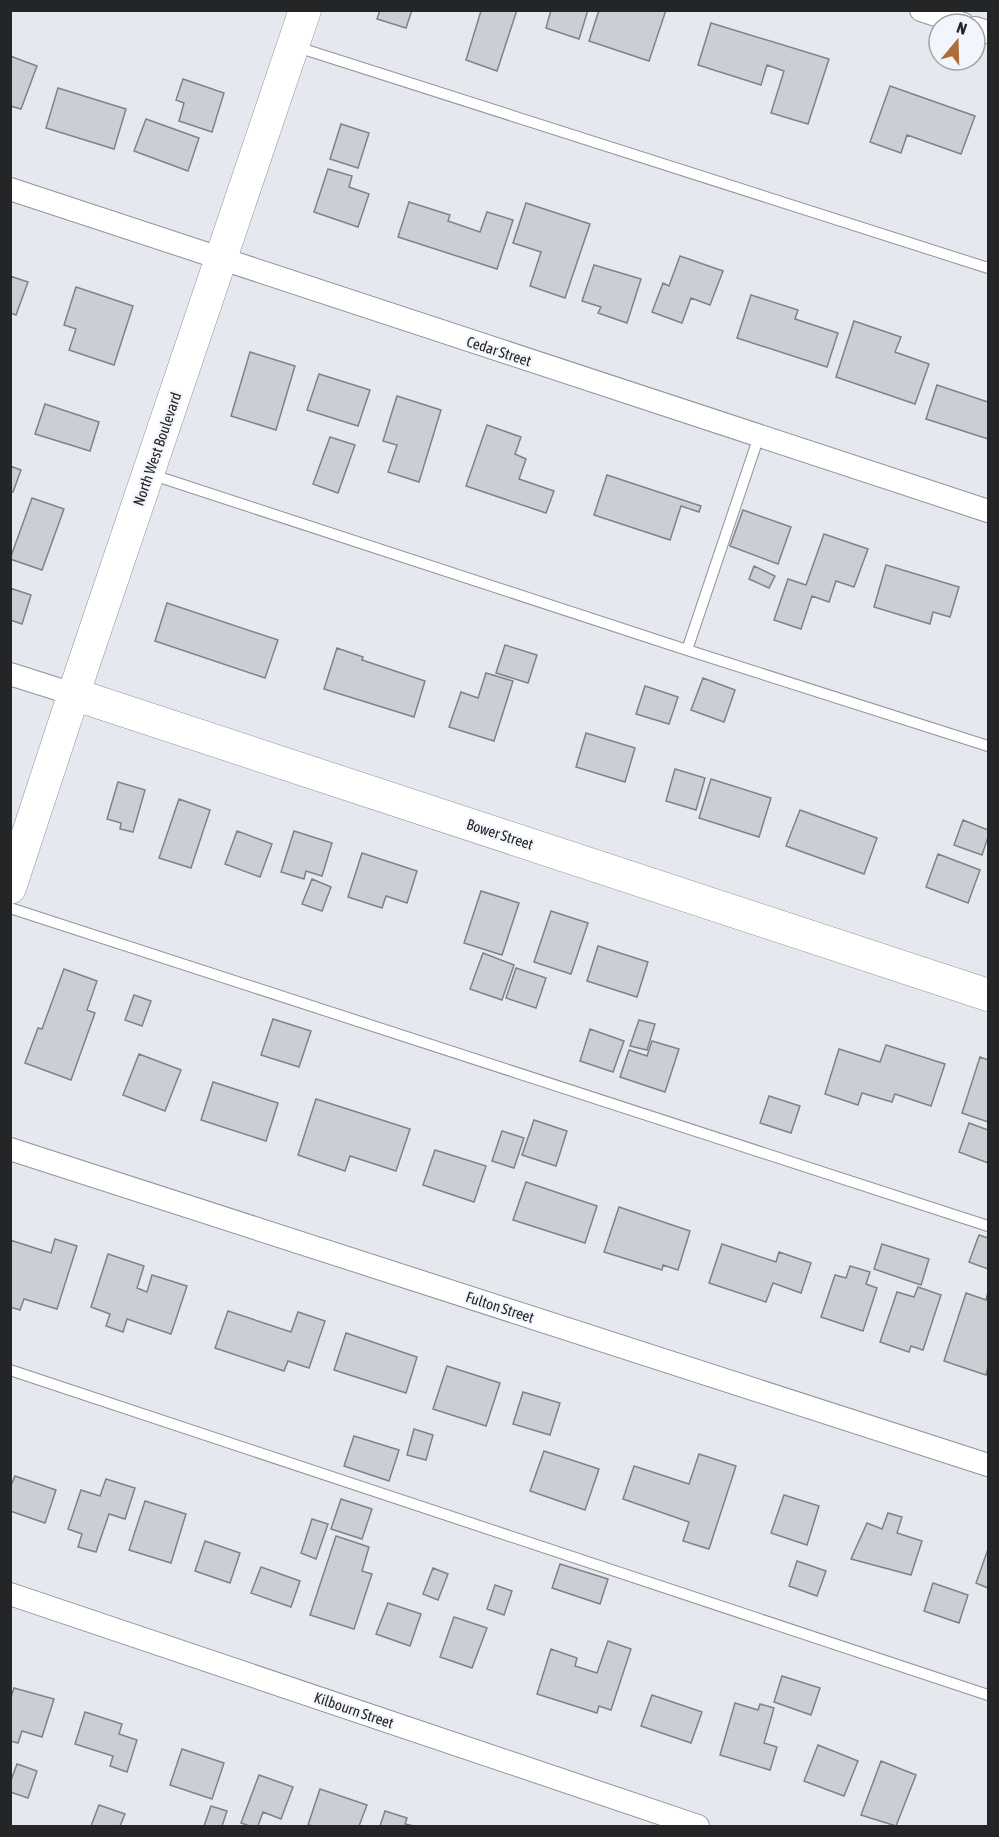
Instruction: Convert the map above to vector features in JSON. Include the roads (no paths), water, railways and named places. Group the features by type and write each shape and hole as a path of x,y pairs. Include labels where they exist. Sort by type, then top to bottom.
{"street":[{"name":"North West Boulevard","path":"10,888 73,694 305,10"},
{"name":"Cedar Street","path":"10,189 988,511"},
{"name":"Bower Street","path":"10,674 988,995"},
{"name":"Fulton Street","path":"10,1149 988,1465"},
{"name":"Kilbourn Street","path":"10,1594 698,1827"}],"lane":[{"path":"293,46 988,268"},
{"path":"687,650 759,436"},
{"path":"148,474 988,746"},
{"path":"10,908 988,1226"},
{"path":"10,1370 988,1695"}]}
